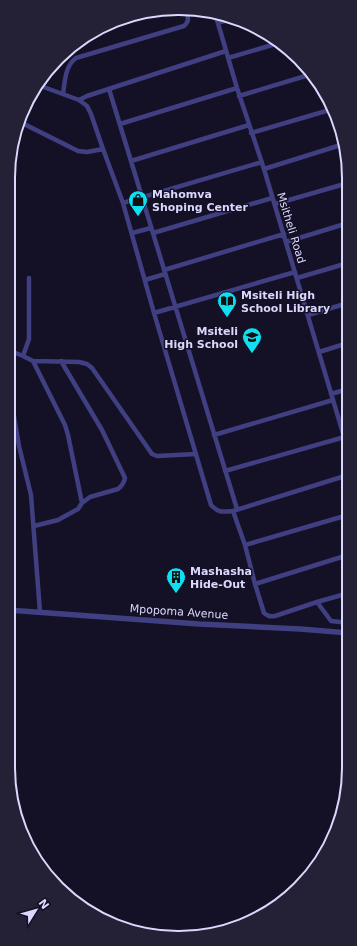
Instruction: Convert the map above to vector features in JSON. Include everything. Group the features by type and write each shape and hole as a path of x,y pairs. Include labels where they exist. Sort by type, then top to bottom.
{"street":[{"path":"63,94 68,67 76,58 184,26 188,19 187,15"},
{"name":"Msitheli Road","path":"217,20 239,96 264,168 331,394 342,426"},
{"path":"218,23 223,21"},
{"path":"228,58 272,45"},
{"path":"79,100 87,96 226,51"},
{"path":"239,96 305,76"},
{"path":"44,86 79,100 87,106 92,114 123,203 154,313 212,505 218,511 222,512 235,510 342,477"},
{"path":"120,124 237,88"},
{"path":"109,89 225,471 264,613 270,617 275,616 342,595"},
{"path":"251,133 327,111"},
{"path":"25,124 78,151 87,152 103,149"},
{"path":"130,161 248,125"},
{"path":"264,168 339,146"},
{"path":"123,203 262,162"},
{"path":"275,204 342,185"},
{"path":"132,233 152,230 272,198"},
{"path":"286,242 342,225"},
{"path":"145,280 164,272 284,234"},
{"path":"297,278 342,264"},
{"path":"154,313 295,272"},
{"path":"23,356 29,339 29,278"},
{"path":"308,315 342,305"},
{"path":"319,352 342,345"},
{"path":"15,353 33,361 61,361 87,364 92,368 152,454 158,456 196,454"},
{"path":"33,361 65,425 82,503"},
{"path":"34,526 63,518 78,509 82,503 90,497 118,489 124,484 125,478 102,430 61,361"},
{"path":"331,394 342,391"},
{"path":"214,435 333,400"},
{"path":"15,422 31,495 40,612"},
{"path":"225,471 342,438"},
{"path":"245,545 342,517"},
{"path":"255,584 342,557"},
{"path":"317,602 331,621 342,622"},
{"name":"Mpopoma Avenue","path":"15,610 342,633"}],"place":[{"name":"Mahomva Shoping Center","path":"138,217"},
{"name":"Msiteli High School Library","path":"227,318"},
{"name":"Msiteli High School","path":"252,354"},
{"name":"Mashasha Hide-Out","path":"176,594"}]}
